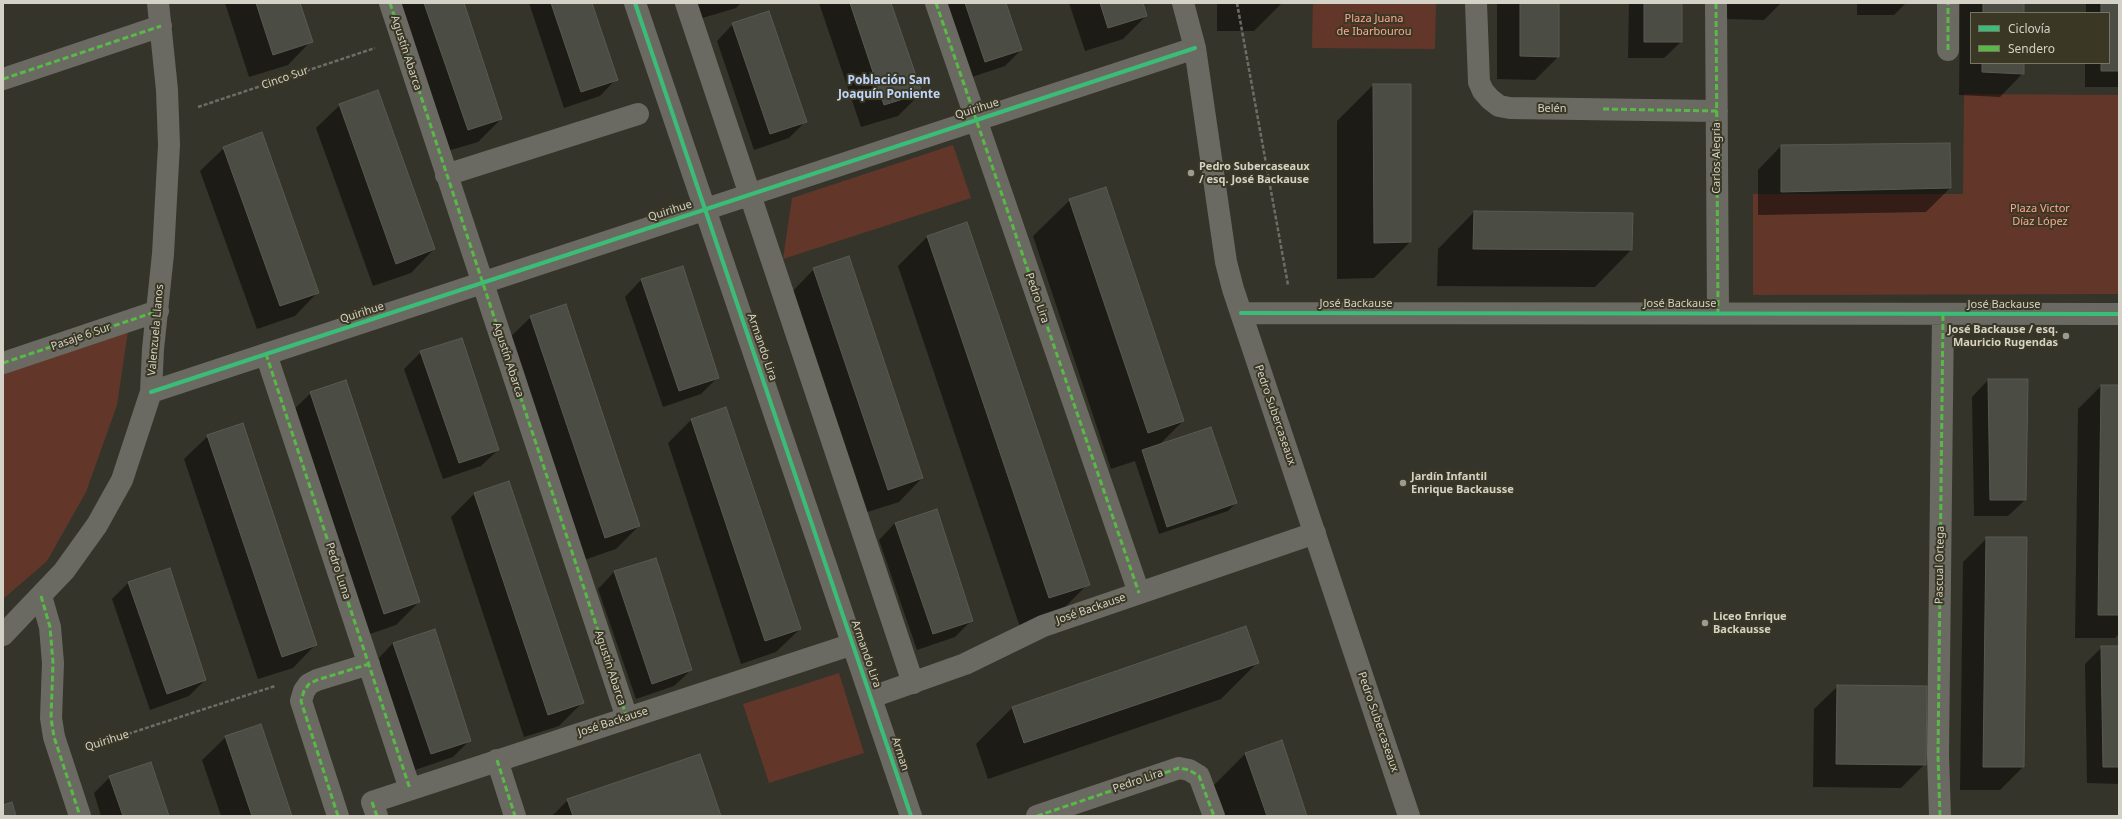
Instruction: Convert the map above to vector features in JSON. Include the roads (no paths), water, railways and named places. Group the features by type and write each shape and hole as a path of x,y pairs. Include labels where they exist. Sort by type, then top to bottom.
{"street":[{"name":"Valenzuela Llanos","path":"3,635 64,571 110,504 122,480 151,392 153,349 163,254 169,117 158,3"},
{"name":"Agustín Abarca","path":"390,3 627,718"},
{"name":"Armando Lira","path":"635,3 872,697"},
{"path":"686,3 912,683"},
{"name":"Pedro Lira","path":"936,3 1139,593"},
{"name":"Pedro Subercaseaux","path":"1183,3 1194,48 1226,262 1241,313 1409,816"},
{"name":"Belén","path":"1476,3 1479,82 1483,91 1490,100 1499,106 1510,108 1717,111"},
{"name":"Carlos Alegría","path":"1716,3 1718,314"},
{"path":"1948,3 1948,50"},
{"path":"3,79 161,26"},
{"name":"Quirihue","path":"151,392 1194,48"},
{"path":"446,175 638,114"},
{"name":"Pasaje 6 Sur","path":"3,363 158,311"},
{"name":"José Backause","path":"1241,313 2119,314"},
{"name":"Pascual Ortega","path":"1940,816 1938,755 1943,314"},
{"name":"Pedro Luna","path":"266,354 410,789"},
{"name":"José Backause","path":"872,697 965,664 1043,626 1315,533"},
{"path":"41,596 50,627 53,663 51,718 54,738 80,816"},
{"name":"José Backause","path":"375,809 410,789 853,644"},
{"path":"338,816 301,701 309,684 368,664"},
{"name":"Arman","path":"872,697 911,816"},
{"path":"497,760 514,816"},
{"name":"Pedro Lira","path":"1037,816 1179,768 1190,770 1199,776 1214,816"}],"place":[{"name":"Pedro Subercaseaux / esq. José Backause","path":"1191,173"},
{"name":"José Backause / esq. Mauricio Rugendas","path":"2066,336"},
{"name":"Jardín Infantil Enrique Backausse","path":"1403,483"},
{"name":"Liceo Enrique Backausse","path":"1705,623"}],"district":[{"name":"Población San Joaquín Poniente","path":"889,88"}],"park label":[{"name":"Plaza Juana de Ibarbourou","path":"1374,25"},
{"name":"Plaza Victor Díaz López","path":"2040,215"}]}
